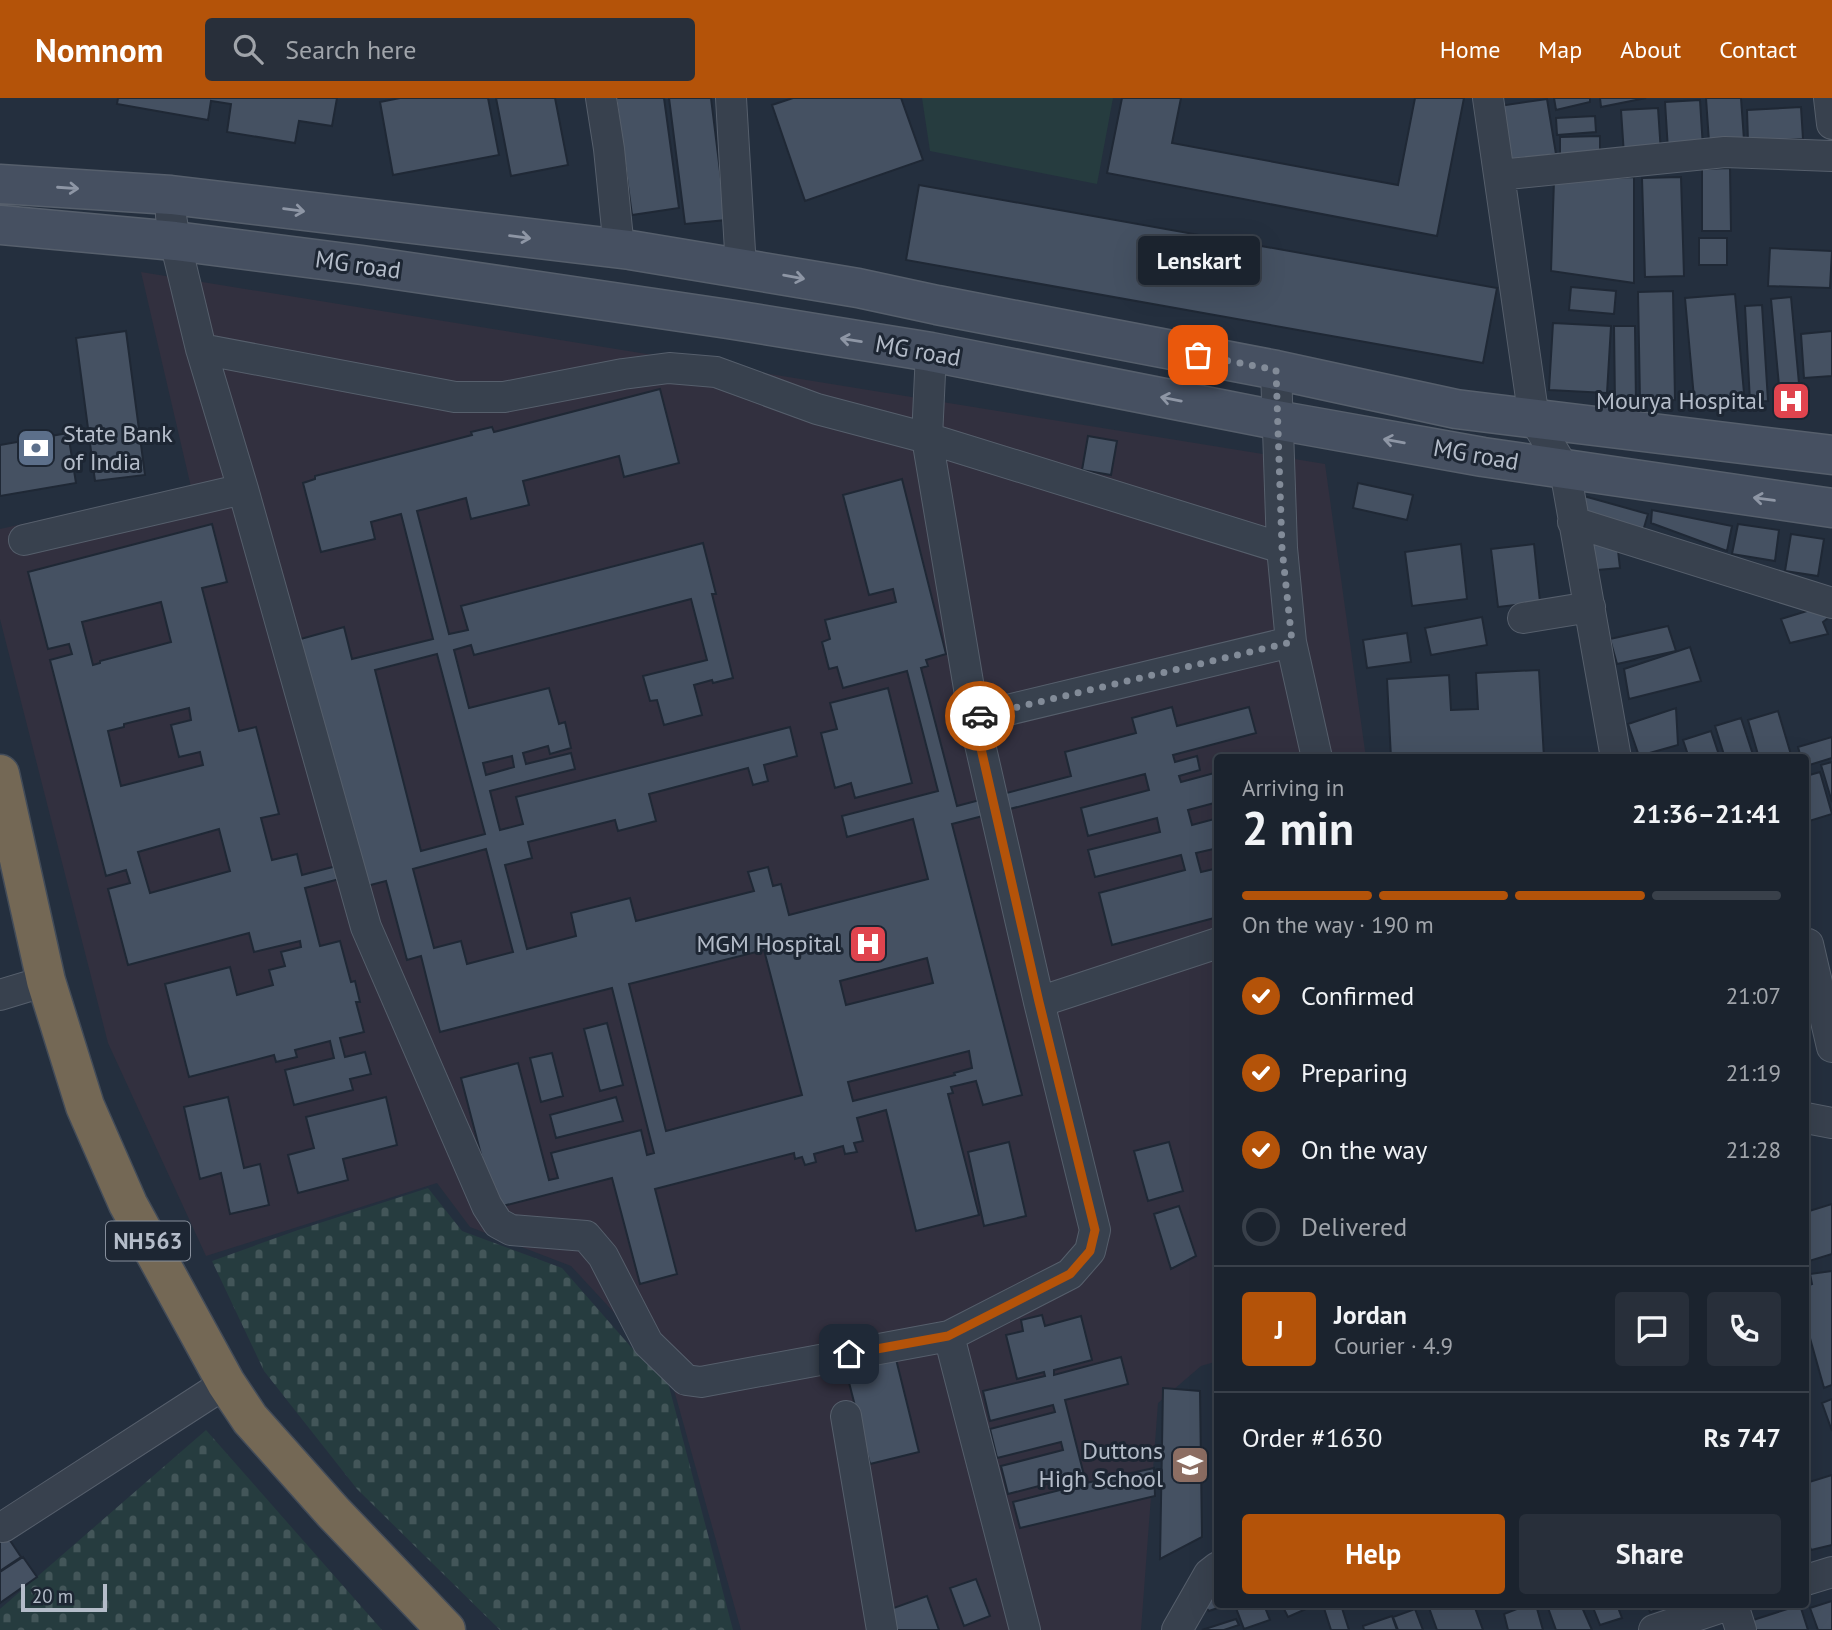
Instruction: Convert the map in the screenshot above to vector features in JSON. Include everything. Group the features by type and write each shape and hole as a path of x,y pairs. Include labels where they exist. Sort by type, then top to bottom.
{"highway":[{"name":"NH563","path":"0,774 8,846 46,981 85,1106 128,1204 226,1383 250,1419 333,1512 446,1630"}],"main road":[{"name":"MG road","path":"0,184 171,195 619,249 858,288 1276,370 1456,409 1832,454"},
{"name":"MG road","path":"0,225 175,241 728,318 930,352 1276,420 1483,457 1832,508"}],"street":[{"path":"601,98 619,249"},
{"path":"731,98 741,268"},
{"path":"1488,98 1534,419 1565,470 1615,754"},
{"path":"1829,98 1832,124"},
{"path":"1499,175 1725,152 1832,156"},
{"path":"171,195 175,241 201,349 366,928 487,1206 498,1223 511,1230 586,1236 603,1256 648,1343 686,1380 701,1382 948,1336 1070,1274 1090,1251 1095,1230 974,718 927,438 930,352"},
{"path":"201,349 455,397 504,397 669,368 716,372 817,410 927,438 1282,548"},
{"path":"1276,370 1282,548 1292,642 1316,754"},
{"path":"24,540 243,489"},
{"path":"1573,522 1832,603"},
{"path":"1523,618 1590,607"},
{"path":"974,718 1292,642"},
{"path":"1815,942 1832,1047"},
{"path":"1039,1002 1214,944"},
{"path":"0,995 46,981"},
{"path":"1809,1118 1832,1122"},
{"path":"948,1336 1025,1630"},
{"path":"3,1527 226,1383"},
{"path":"846,1416 882,1630"},
{"path":"1177,1630 1209,1574 1214,1570"},
{"path":"1809,1579 1832,1572"},
{"path":"1654,1630 1721,1608"},
{"path":"1731,1608 1741,1630"}],"shaded area":[{"path":"141,272 1325,464 1365,754 1214,754 1214,1362 1201,1366 1158,1403 1141,1630 741,1630 669,1372 571,1266 470,1227 437,1183 206,1256 108,1043 0,619 0,529 191,487"}],"green space":[{"path":"922,98 1113,98 1097,184 930,151"},
{"path":"428,1188 462,1231 562,1268 631,1347 666,1375 733,1630 500,1630 357,1489 264,1371 212,1261"},
{"path":"206,1430 382,1630 0,1630 0,1609"}],"building":[{"path":"118,98 337,98 332,126 299,121 295,143 227,132 231,104 211,101 208,120 117,104"},
{"path":"400,98 488,98 499,155 393,175 380,102"},
{"path":"496,98 555,98 568,165 511,176"},
{"path":"616,98 664,98 679,208 632,215"},
{"path":"669,98 711,98 726,220 685,224"},
{"path":"793,98 901,98 923,160 805,201 772,105"},
{"path":"1122,98 1181,98 1172,143 1398,185 1415,98 1464,98 1437,236 1107,173"},
{"path":"1554,98 1590,98 1590,102 1556,110"},
{"path":"1600,98 1646,98 1601,107"},
{"path":"1706,98 1741,98 1744,140 1709,142"},
{"path":"1547,99 1556,154 1508,162 1499,106"},
{"path":"1700,100 1703,148 1668,150 1665,102"},
{"path":"1801,107 1803,139 1748,142 1747,110"},
{"path":"1658,108 1661,153 1624,155 1621,110"},
{"path":"1595,116 1596,132 1557,135 1556,118"},
{"path":"1600,136 1600,155 1560,155 1560,137"},
{"path":"1730,168 1731,231 1702,231 1702,169"},
{"path":"1634,177 1634,283 1551,271 1554,180"},
{"path":"1681,177 1684,276 1645,277 1642,178"},
{"path":"919,185 1497,288 1483,363 906,260"},
{"path":"1699,238 1727,238 1727,265 1699,265"},
{"path":"1770,248 1832,251 1830,288 1768,286"},
{"path":"1571,287 1616,291 1614,314 1569,310"},
{"path":"1673,291 1675,400 1640,401 1638,292"},
{"path":"1735,294 1745,404 1695,409 1685,298"},
{"path":"1791,297 1802,416 1782,418 1771,299"},
{"path":"1762,305 1768,401 1750,402 1745,306"},
{"path":"1553,323 1611,326 1607,393 1549,390"},
{"path":"1614,326 1635,326 1636,405 1615,405"},
{"path":"126,331 145,475 95,481 76,338"},
{"path":"1832,331 1832,376 1804,378 1801,334"},
{"path":"660,389 679,463 624,477 619,456 523,481 529,505 471,519 466,498 417,511 449,634 468,630 461,606 703,543 716,594 712,594 733,678 694,685 702,715 664,725 657,700 650,701 643,676 707,660 691,599 474,655 471,645 454,650 469,708 549,688 559,724 565,722 571,748 550,754 548,746 523,753 526,764 571,753 575,769 490,791 500,830 523,824 516,797 790,727 797,756 764,765 768,781 753,785 748,768 649,794 656,821 618,831 615,820 528,842 532,858 505,865 527,949 576,936 571,913 630,898 636,921 754,891 748,872 768,867 773,886 781,884 789,915 928,879 913,819 847,837 842,816 938,791 907,671 843,688 837,667 829,669 822,642 830,639 825,620 896,602 893,589 869,595 843,495 902,479 946,654 926,660 928,666 921,668 957,806 1071,776 1065,752 1136,733 1132,718 1172,707 1177,726 1249,707 1256,733 1173,755 1175,762 1197,756 1200,770 1179,776 1181,782 1214,773 1214,803 1188,810 1192,825 1214,819 1214,849 1196,853 1201,872 1214,869 1214,918 1112,945 1099,893 1185,870 1181,855 1095,877 1088,850 1160,832 1157,818 1088,836 1081,808 1149,790 1145,774 952,824 1022,1095 983,1105 976,1081 951,1087 953,1093 948,1094 979,1215 916,1231 886,1110 857,1118 863,1141 854,1143 857,1152 845,1154 843,1146 814,1154 816,1162 805,1165 802,1157 795,1159 794,1153 655,1189 677,1274 640,1284 612,1178 495,1208 461,1078 518,1063 549,1180 558,1178 551,1153 641,1130 647,1155 654,1153 612,988 440,1032 421,956 407,960 386,881 355,889 351,876 305,888 320,946 340,941 351,982 355,981 360,1002 356,1002 364,1032 340,1038 345,1057 365,1052 371,1074 350,1079 353,1090 294,1105 285,1070 334,1058 330,1041 295,1050 297,1057 276,1062 274,1055 189,1077 165,984 230,967 237,995 273,985 269,970 285,966 281,952 301,947 300,941 254,952 249,933 128,965 108,889 130,883 126,870 106,876 50,660 72,654 69,644 48,649 28,572 212,524 227,582 202,588 239,731 256,727 279,814 261,818 272,860 297,854 302,875 352,862 297,640 344,627 352,659 433,639 401,514 371,522 375,539 321,552 303,483 315,479 315,476 472,435 471,432 492,427 494,432","holes":["161,602 171,642 93,665 82,622","437,654 485,834 421,851 375,670","189,708 191,720 171,725 179,757 200,752 203,765 121,786 108,731 124,727 124,724","512,756 514,767 486,775 483,763","219,829 230,871 150,893 138,852","486,849 513,952 467,964 461,941 434,948 413,869","764,950 802,1095 666,1131 629,984","927,958 933,983 846,1005 840,981","969,1051 972,1068 954,1073 955,1075 853,1101 848,1082"]},
{"path":"68,433 76,483 0,496 0,445"},
{"path":"1088,436 1117,441 1111,475 1082,470"},
{"path":"1358,483 1413,495 1407,520 1353,508"},
{"path":"1580,495 1648,514 1643,531 1575,512"},
{"path":"1652,510 1732,526 1727,551 1651,523"},
{"path":"1738,524 1779,530 1775,561 1732,554"},
{"path":"1791,534 1824,539 1818,576 1785,571"},
{"path":"1617,542 1620,568 1585,571 1583,545"},
{"path":"1461,544 1467,599 1412,606 1405,552"},
{"path":"1534,544 1540,602 1498,607 1491,549"},
{"path":"1820,607 1832,615 1823,622 1828,634 1790,643 1781,619"},
{"path":"1482,617 1487,645 1431,655 1425,628"},
{"path":"1668,626 1676,651 1617,664 1610,639"},
{"path":"1407,633 1411,662 1367,668 1363,640"},
{"path":"1690,647 1701,681 1629,699 1624,669"},
{"path":"1539,670 1544,754 1391,754 1387,679 1449,675 1451,710 1478,709 1476,673"},
{"path":"888,688 912,783 855,798 851,783 835,788 821,733 837,729 830,703"},
{"path":"1676,708 1678,745 1638,754 1628,724"},
{"path":"1778,711 1791,754 1758,754 1748,720"},
{"path":"1741,718 1753,754 1724,754 1715,726"},
{"path":"1711,731 1719,754 1688,754 1683,740"},
{"path":"1832,737 1832,758 1809,765 1809,754 1800,754 1798,747"},
{"path":"1832,762 1832,802 1821,765"},
{"path":"1820,772 1832,814 1809,821 1809,775"},
{"path":"607,1023 623,1085 600,1091 584,1029"},
{"path":"552,1053 563,1096 541,1102 530,1058"},
{"path":"228,1097 244,1168 260,1164 269,1205 230,1214 221,1173 200,1179 184,1107"},
{"path":"386,1097 397,1145 343,1159 348,1180 298,1193 288,1155 314,1148 306,1117"},
{"path":"616,1097 623,1121 556,1138 550,1115"},
{"path":"1009,1142 1026,1216 984,1226 968,1152"},
{"path":"1169,1142 1183,1191 1148,1201 1134,1151"},
{"path":"1832,1204 1832,1254 1809,1261 1809,1211"},
{"path":"1179,1206 1196,1256 1171,1269 1154,1214"},
{"path":"1832,1271 1832,1385 1824,1388 1809,1335 1809,1285 1812,1284 1810,1274"},
{"path":"1042,1315 1045,1326 1081,1316 1092,1360 1054,1370 1054,1375 1121,1357 1128,1384 1065,1400 1086,1483 1154,1468 1155,1496 1020,1528 1013,1502 1060,1490 1058,1481 1008,1494 1001,1466 1063,1450 1061,1442 997,1458 990,1429 1055,1412 1053,1405 990,1421 983,1391 1045,1376 1044,1372 1017,1379 1006,1335 1023,1331 1021,1320"},
{"path":"895,1355 919,1452 870,1464 845,1367"},
{"path":"1163,1388 1200,1391 1202,1537 1160,1559"},
{"path":"1832,1399 1832,1431 1822,1403"},
{"path":"1832,1475 1832,1545 1811,1550 1809,1544 1809,1482"},
{"path":"7,1536 21,1557 0,1571 0,1540"},
{"path":"23,1557 37,1577 0,1603 0,1572"},
{"path":"976,1579 990,1616 964,1626 950,1588"},
{"path":"1214,1583 1214,1608 1218,1608 1209,1611 1198,1600"},
{"path":"927,1596 939,1630 895,1630 888,1610"},
{"path":"1832,1601 1832,1630 1818,1630 1810,1608"},
{"path":"1236,1608 1265,1608 1270,1620 1244,1629"},
{"path":"1284,1608 1308,1608 1288,1617"},
{"path":"1324,1608 1342,1608 1349,1630 1331,1630"},
{"path":"1429,1608 1475,1608 1483,1630 1437,1630"},
{"path":"1519,1608 1537,1608 1543,1630 1508,1630 1504,1614"},
{"path":"1548,1608 1582,1608 1592,1630 1556,1630"},
{"path":"1593,1608 1618,1608 1622,1618 1600,1625"},
{"path":"1791,1608 1801,1608 1808,1630 1750,1630 1747,1622"},
{"path":"1415,1609 1423,1630 1398,1630 1393,1617"},
{"path":"1392,1616 1397,1630 1364,1630 1363,1626"},
{"path":"1236,1619 1239,1625 1224,1630 1202,1630"}],"way so far":[{"path":"980,716 1292,642 1282,548 1276,370 1198,355"}],"place":[{"name":"Lenskart","path":"1198,355"},
{"name":"Mourya Hospital","path":"1791,401"},
{"name":"State Bank of India","path":"36,448"},
{"name":"MGM Hospital","path":"868,944"},
{"name":"Duttons High School","path":"1190,1465"}],"route":[{"path":"849,1354 948,1336 1070,1274 1090,1251 1095,1230 974,718 980,716"}]}
